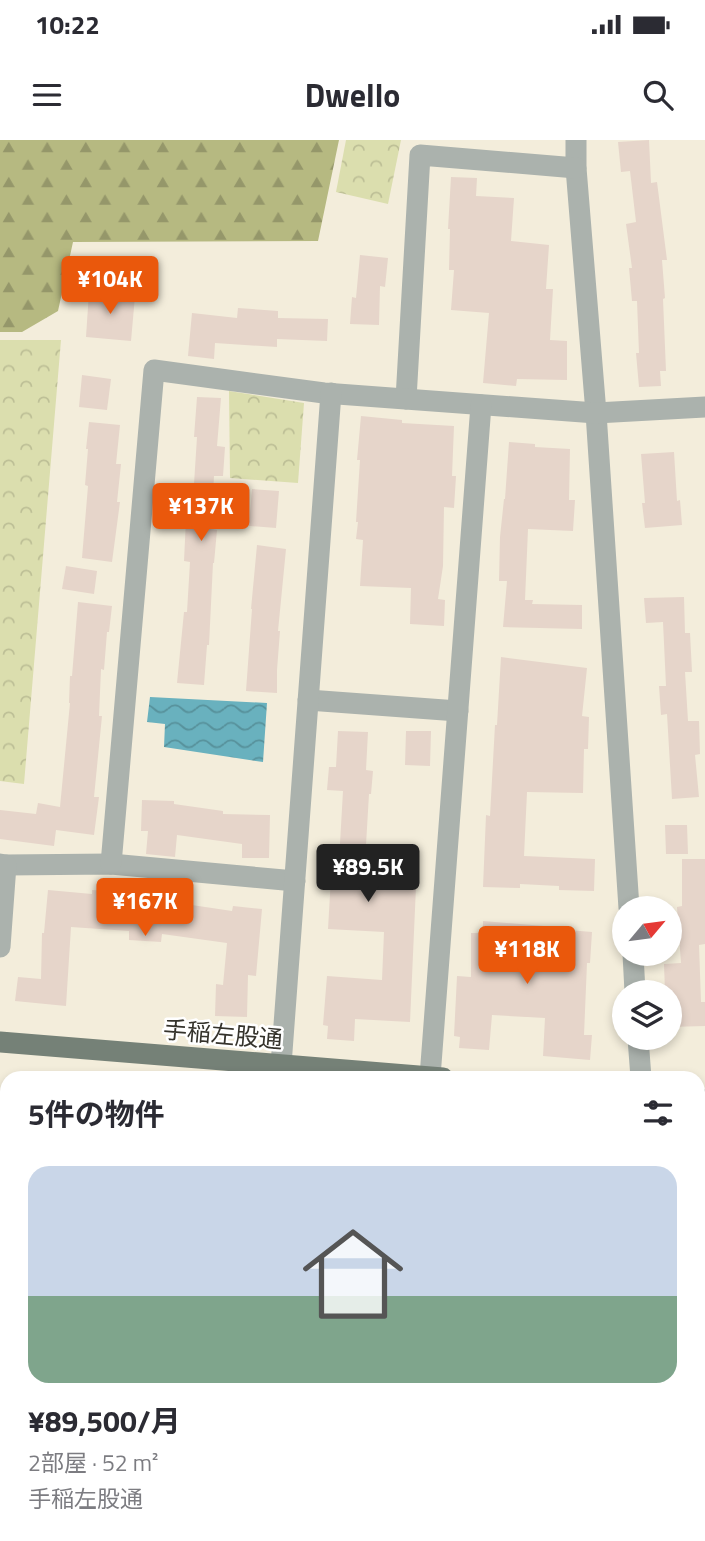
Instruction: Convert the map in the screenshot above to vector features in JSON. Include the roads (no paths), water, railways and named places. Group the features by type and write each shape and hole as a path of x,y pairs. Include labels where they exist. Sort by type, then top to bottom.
{"main road":[{"name":"手稲左股通","path":"0,1042 344,1071"}],"street":[{"path":"576,140 628,896"},
{"path":"406,399 420,155 576,168"},
{"path":"111,864 154,370 331,393 596,413 705,407"},
{"path":"281,1065 331,393"},
{"path":"436,1071 458,711 481,405"},
{"path":"308,700 458,711"},
{"path":"0,947 3,865 111,864 295,881"},
{"path":"639,1050 640,1071"}],"water":[{"path":"150,697 267,703 263,762 164,747 165,724 147,722"}]}
